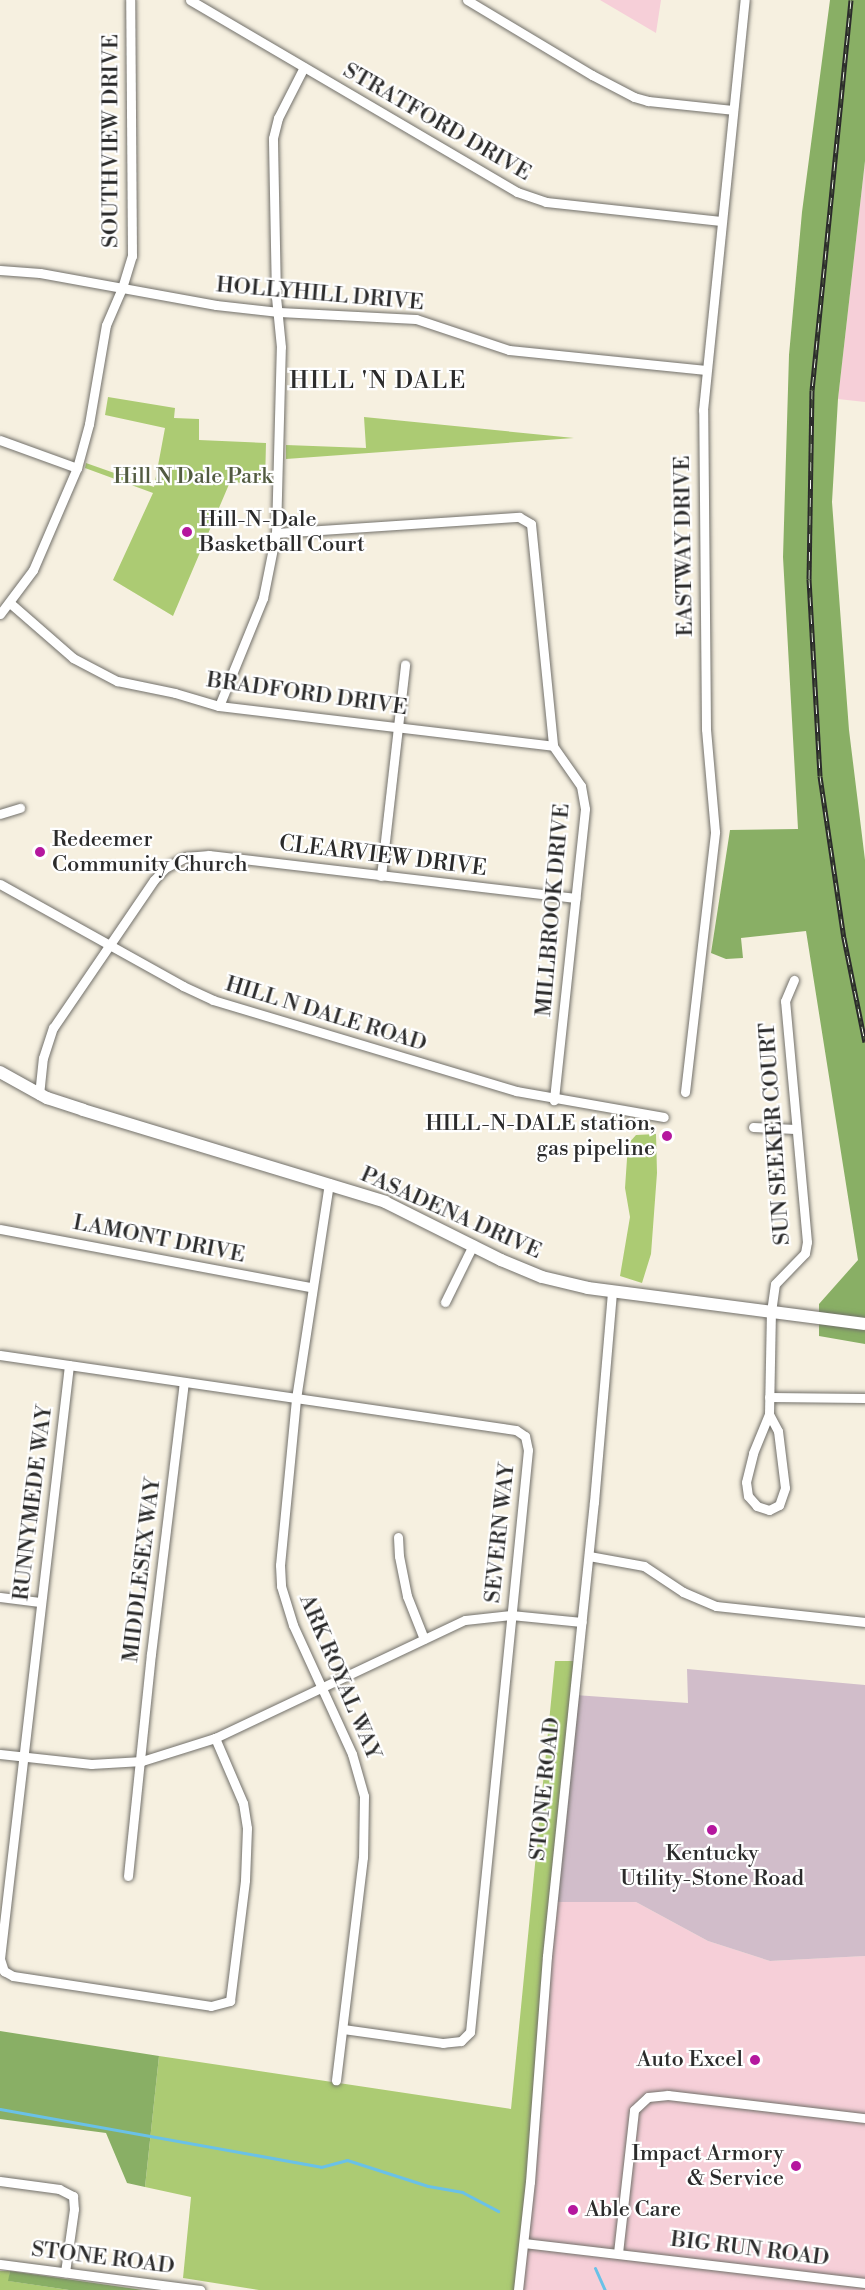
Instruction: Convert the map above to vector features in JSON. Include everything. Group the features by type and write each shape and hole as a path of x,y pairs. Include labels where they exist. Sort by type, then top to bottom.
{"street":[{"name":"SOUTHVIEW DRIVE","path":"0,614 33,570 77,468 89,424 106,325 122,288 133,243 130,0"},
{"name":"STRATFORD DRIVE","path":"190,0 499,183 533,198 721,221"},
{"path":"467,0 592,75 634,97 657,102 733,110"},
{"name":"EASTWAY DRIVE","path":"685,1092 715,832 705,701 702,440 706,370 745,0"},
{"path":"219,706 264,598 276,532 282,347 273,138 278,118 303,67"},
{"name":"HOLLYHILL DRIVE","path":"0,270 40,273 216,305 279,312 416,319 509,350 706,370"},
{"path":"0,440 77,468"},
{"path":"276,532 519,517 526,519 533,530 553,746"},
{"name":"BRADFORD DRIVE","path":"10,603 73,658 102,675 219,706 553,746"},
{"path":"381,876 405,664"},
{"name":"MILLBROOK DRIVE","path":"553,746 574,774 584,796 584,828 554,1100"},
{"path":"0,814 20,808"},
{"name":"CLEARVIEW DRIVE","path":"39,1095 40,1071 49,1037 154,880 165,868 186,857 209,855 575,898"},
{"name":"HILL N DALE ROAD","path":"0,884 183,986 222,1003 486,1083 554,1100 664,1117"},
{"name":"SUN SEEKER COURT","path":"769,1414 771,1312 775,1284 805,1253 807,1242 785,1001 794,980"},
{"name":"PASADENA DRIVE","path":"0,1072 39,1095 83,1110 329,1183 385,1202 542,1277 612,1291 865,1324"},
{"path":"753,1126 795,1129"},
{"name":"ARK ROYAL WAY","path":"329,1183 311,1287 280,1545 281,1586 293,1625 352,1754 362,1784 365,1809 363,1857 336,2080"},
{"name":"LAMONT DRIVE","path":"0,1229 311,1287"},
{"path":"446,1302 473,1245"},
{"name":"STONE ROAD","path":"518,2290 524,2242 547,1956 589,1556 612,1291"},
{"name":"SEVERN WAY","path":"0,1355 516,1430 525,1436 528,1450 470,2032 462,2042 443,2043 344,2028"},
{"name":"RUNNYMEDE WAY","path":"69,1365 0,1959 4,1971 13,1976 220,2006 230,2001 233,1993 247,1846 243,1803 215,1738"},
{"name":"MIDDLESEX WAY","path":"129,1876 151,1654 183,1383"},
{"path":"769,1397 865,1398"},
{"path":"769,1414 778,1431 785,1488 779,1505 769,1510 757,1506 748,1496 746,1482 753,1453 769,1414"},
{"path":"398,1537 402,1577 412,1613 424,1639"},
{"path":"589,1556 644,1566 683,1592 716,1606 865,1622"},
{"path":"0,1597 40,1602"},
{"path":"0,1754 91,1764 142,1761 215,1738 473,1618 511,1615 582,1622"},
{"path":"618,2253 634,2110 648,2097 668,2095 865,2118"},
{"path":"0,2181 59,2189 71,2193 74,2209 65,2272"},
{"name":"BIG RUN ROAD","path":"524,2242 865,2283"},
{"name":"STONE ROAD","path":"0,2264 200,2290"}],"shaded area":[{"path":"600,0 661,0 656,33"},
{"path":"865,161 865,402 838,399"},
{"path":"687,1669 865,1685 865,1956 770,1961 708,1941 636,1902 553,1902 575,1695 688,1703"},
{"path":"553,1902 636,1902 708,1941 770,1961 865,1956 865,2290 517,2290"}],"green space":[{"path":"830,0 865,0 865,161 838,399 832,502 849,730 865,860 865,1344 819,1336 819,1304 858,1260 806,931 741,938 743,958 726,959 711,953 730,830 798,829 783,557 789,355 802,212"},
{"name":"Hill N Dale Park","path":"108,397 175,408 174,418 199,419 199,440 266,443 265,484 230,482 173,616 113,580 153,493 85,468 86,463 154,487 165,428 105,415"},
{"path":"364,417 574,438 286,459 286,445 366,448"},
{"path":"656,1134 657,1173 651,1254 642,1283 620,1276 630,1217 625,1188 628,1144 636,1135"},
{"path":"555,1661 578,1661 518,2290 259,2290 183,2278 191,2197 145,2187 159,2056 511,2109"},
{"path":"0,2031 159,2056 145,2187 127,2183 106,2133 0,2119"},
{"path":"0,2271 10,2271 9,2281 69,2290 0,2290"},
{"path":"10,2271 143,2290 69,2290 8,2281"}],"waterway":[{"path":"0,2109 321,2167 347,2160 428,2186 462,2192 498,2211"},
{"path":"595,2268 605,2290"}],"railway":[{"path":"851,0 812,390 809,579 820,776 844,938 865,1042"}],"place":[{"name":"Hill-N-Dale Basketball Court","path":"187,532"},
{"name":"Redeemer Community Church","path":"40,852"},
{"name":"HILL-N-DALE station, gas pipeline","path":"667,1136"},
{"name":"Kentucky Utility-Stone Road","path":"712,1830"},
{"name":"Auto Excel","path":"755,2060"},
{"name":"Impact Armory & Service","path":"796,2166"},
{"name":"Able Care","path":"573,2210"}],"district":[{"name":"HILL 'N DALE","path":"378,382"}]}
